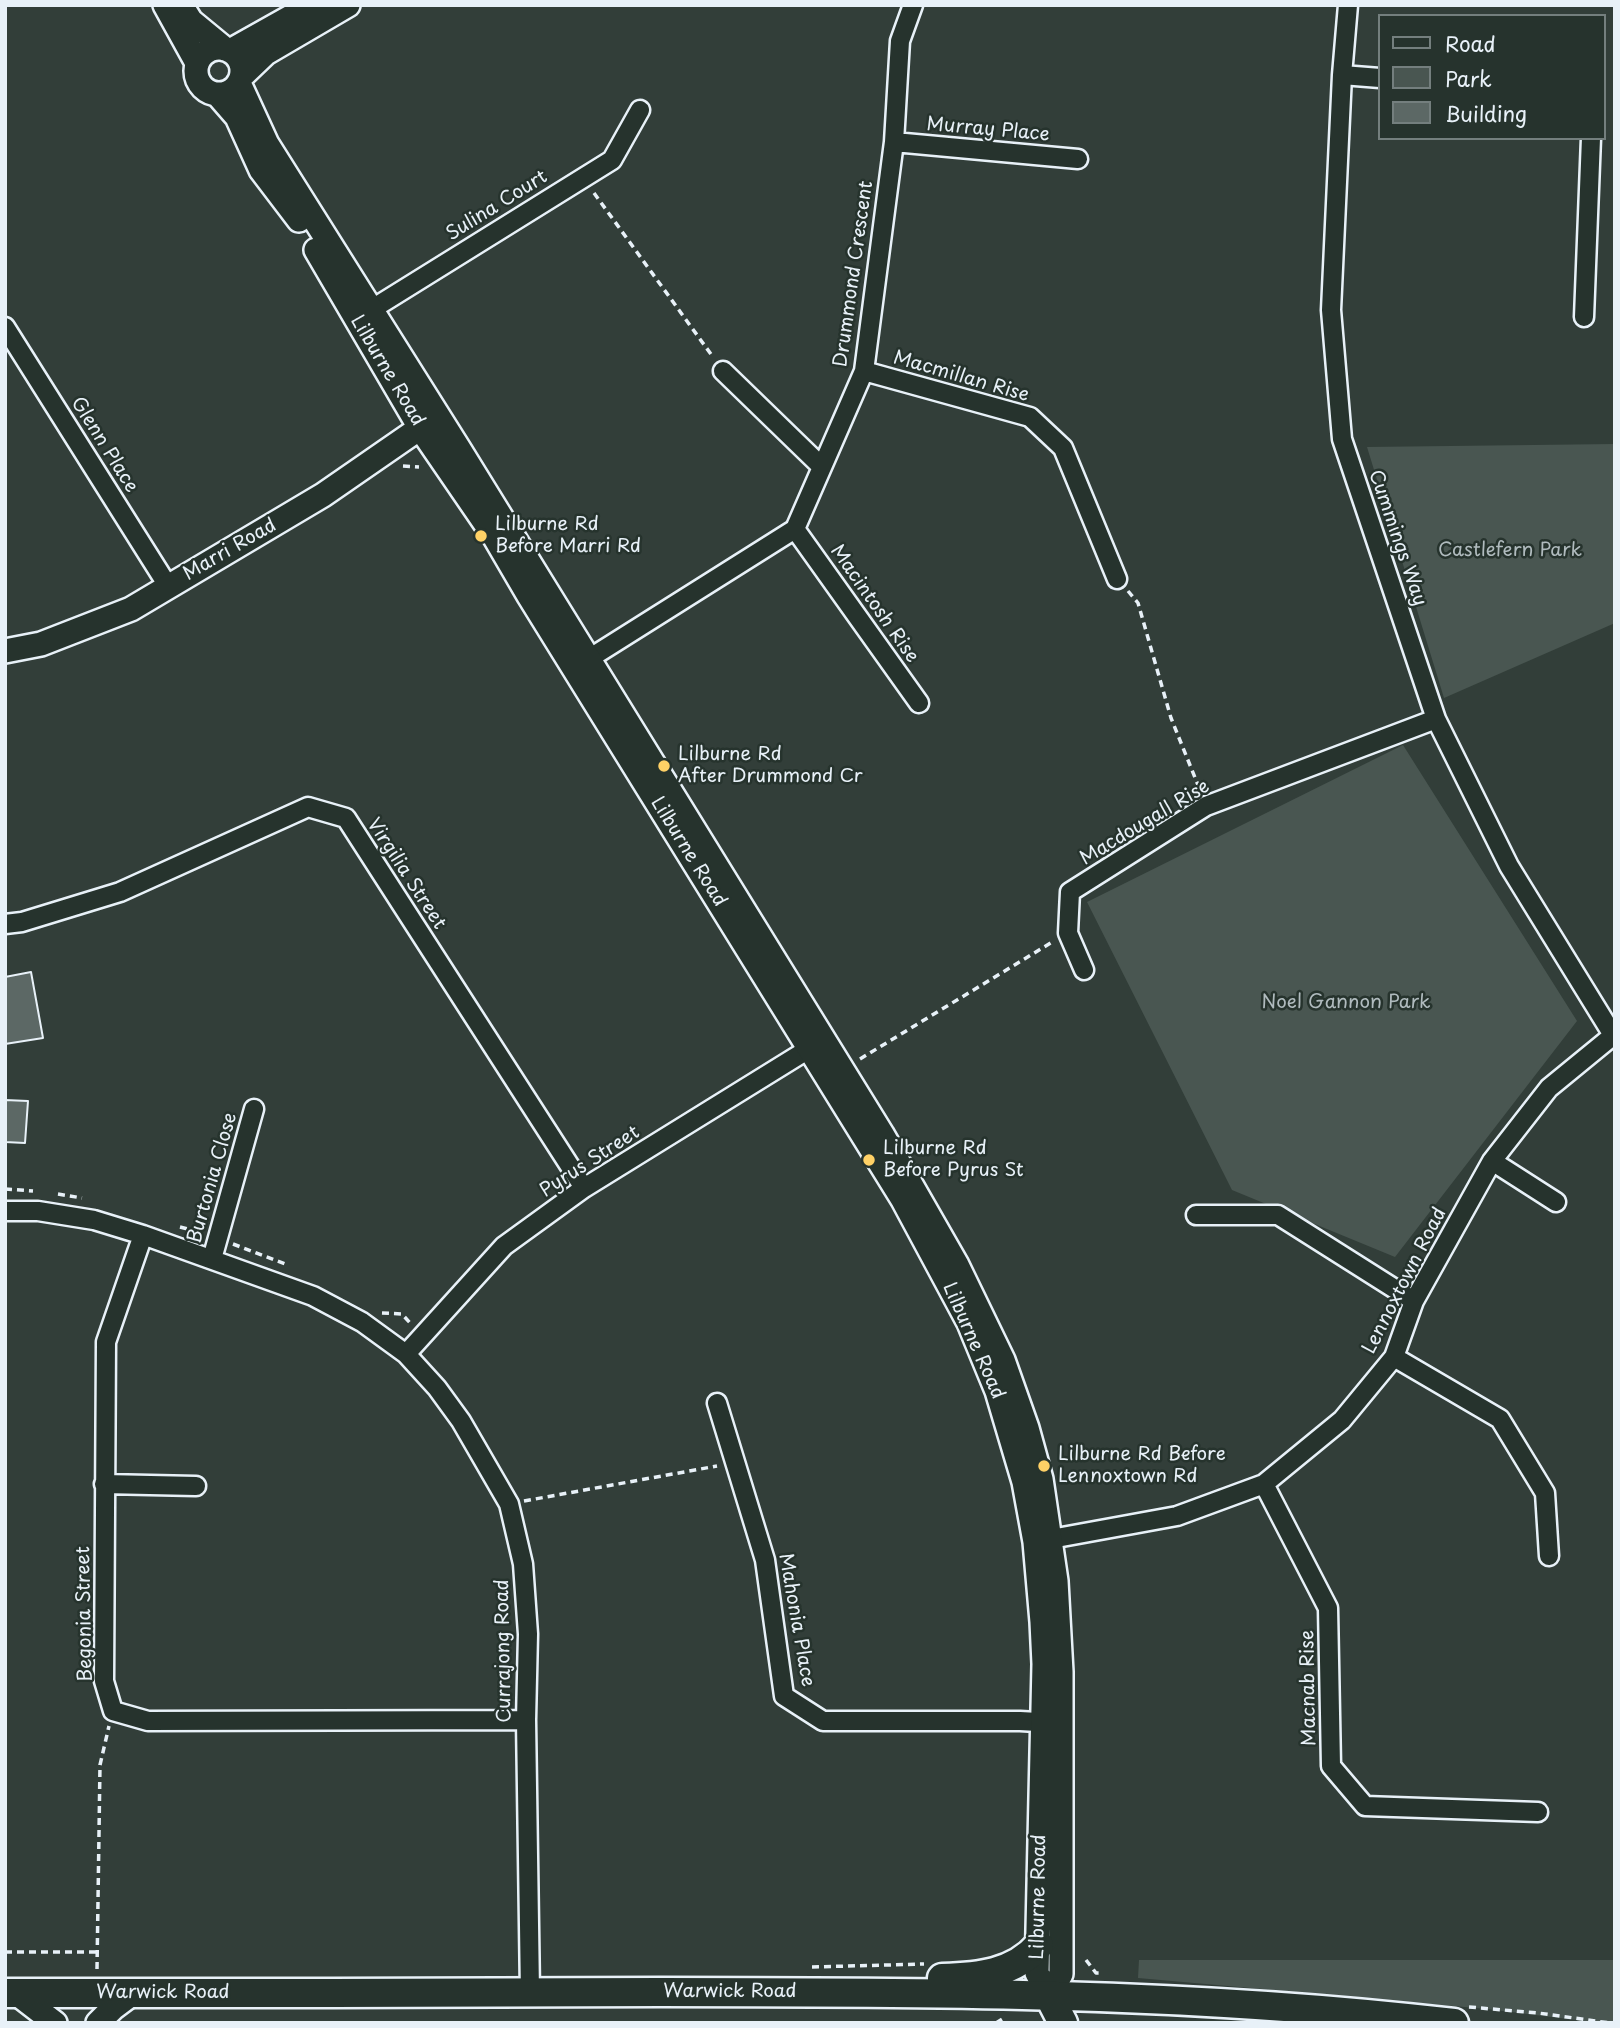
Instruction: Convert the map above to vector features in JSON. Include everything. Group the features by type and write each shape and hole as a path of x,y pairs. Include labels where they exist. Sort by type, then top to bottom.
{"main road":[{"path":"787,1992 829,1979 965,1977 986,1974 1016,1965 1030,1956 1039,1945"},
{"name":"Warwick Road","path":"11,1993 787,1992 1049,1996 1350,2011 1454,2023"},
{"path":"1040,2023 1049,2010 1049,1996"},
{"path":"1049,1996 1063,2023"}],"street":[{"path":"165,5 197,62"},
{"path":"181,5 191,21 240,62 240,80"},
{"path":"312,5 227,50 212,50 201,57 197,62 197,80 209,92 217,94 233,89 266,53 348,5"},
{"name":"Drummond Crescent","path":"795,529 863,371 894,142 900,41 913,5"},
{"name":"Cummings Way","path":"1348,5 1331,310 1342,439 1436,719 1509,866 1614,1034"},
{"path":"1342,75 1378,78"},
{"name":"Lilburne Road","path":"240,80 267,144 363,314 817,1044 924,1205 957,1265 1003,1360 1041,1479 1043,1540 1058,1607 1037,1973 1049,1996"},
{"name":"Lilburne Road","path":"217,94 237,117 261,170 299,220 363,314"},
{"name":"Sulina Court","path":"363,314 612,160 640,110"},
{"path":"1584,317 1591,140"},
{"name":"Murray Place","path":"894,142 1078,159"},
{"name":"Glenn Place","path":"5,327 168,586"},
{"path":"723,371 822,467"},
{"name":"Macmillan Rise","path":"863,371 1030,417 1063,448 1117,579"},
{"name":"Marri Road","path":"5,651 41,644 131,609 323,495 429,422"},
{"path":"581,664 795,529"},
{"name":"Macintosh Rise","path":"795,529 919,703"},
{"name":"Macdougall Rise","path":"1084,970 1068,933 1070,892 1206,806 1436,719"},
{"name":"Virgilia Street","path":"5,924 22,922 120,892 308,807 345,818 584,1188"},
{"name":"Lennoxtown Road","path":"1043,1540 1177,1516 1264,1484 1342,1420 1394,1357 1414,1301 1492,1161 1549,1088 1614,1034"},
{"name":"Pyrus Street","path":"406,1354 504,1246 584,1188 817,1044"},
{"name":"Burtonia Close","path":"212,1259 254,1109"},
{"path":"1492,1161 1556,1202"},
{"name":"Currajong Road","path":"5,1211 38,1211 94,1220 143,1234 313,1296 362,1322 406,1354 437,1388 461,1421 509,1504 523,1564 528,1634 526,1720 530,1993"},
{"path":"1196,1215 1278,1214 1414,1301"},
{"name":"Begonia Street","path":"113,1711 104,1681 106,1342 143,1234"},
{"path":"1394,1357 1500,1419 1545,1493 1549,1556"},
{"name":"Mahonia Place","path":"717,1403 765,1560 784,1696 823,1721 1052,1723"},
{"path":"104,1484 196,1486"},
{"name":"Macnab Rise","path":"1264,1484 1328,1608 1331,1766 1365,1806 1538,1812"},
{"path":"113,1711 148,1721 526,1720"},
{"name":"Lilburne Road","path":"1049,1996 1061,1974 1052,1723"},
{"path":"11,1993 55,2023"},
{"path":"98,2023 133,1993"}],"path":[{"path":"583,177 723,371"},
{"path":"1117,579 1138,603 1171,718 1206,806"},
{"path":"856,1062 1068,933"},
{"path":"5,1189 40,1191"},
{"path":"51,1193 86,1199"},
{"path":"171,1225 195,1230 289,1266"},
{"path":"380,1312 402,1314 423,1336"},
{"path":"524,1511 521,1501 736,1462"},
{"path":"5,1952 97,1952 100,1765 113,1711"}],"green space":[{"name":"Castlefern Park","path":"1615,444 1615,623 1444,698 1367,447"},
{"name":"Noel Gannon Park","path":"1403,745 1577,1021 1395,1257 1232,1190 1087,902"},
{"path":"1139,1960 1615,1960 1615,2023 1138,1978"}],"building":[{"path":"31,972 43,1038 5,1044 5,977"},
{"path":"5,1100 28,1101 25,1143 5,1142"}],"place":[{"name":"Lilburne Rd Before Marri Rd","path":"481,536"},
{"name":"Lilburne Rd After Drummond Cr","path":"664,766"},
{"name":"Lilburne Rd Before Pyrus St","path":"869,1160"},
{"name":"Lilburne Rd Before Lennoxtown Rd","path":"1044,1466"}]}
